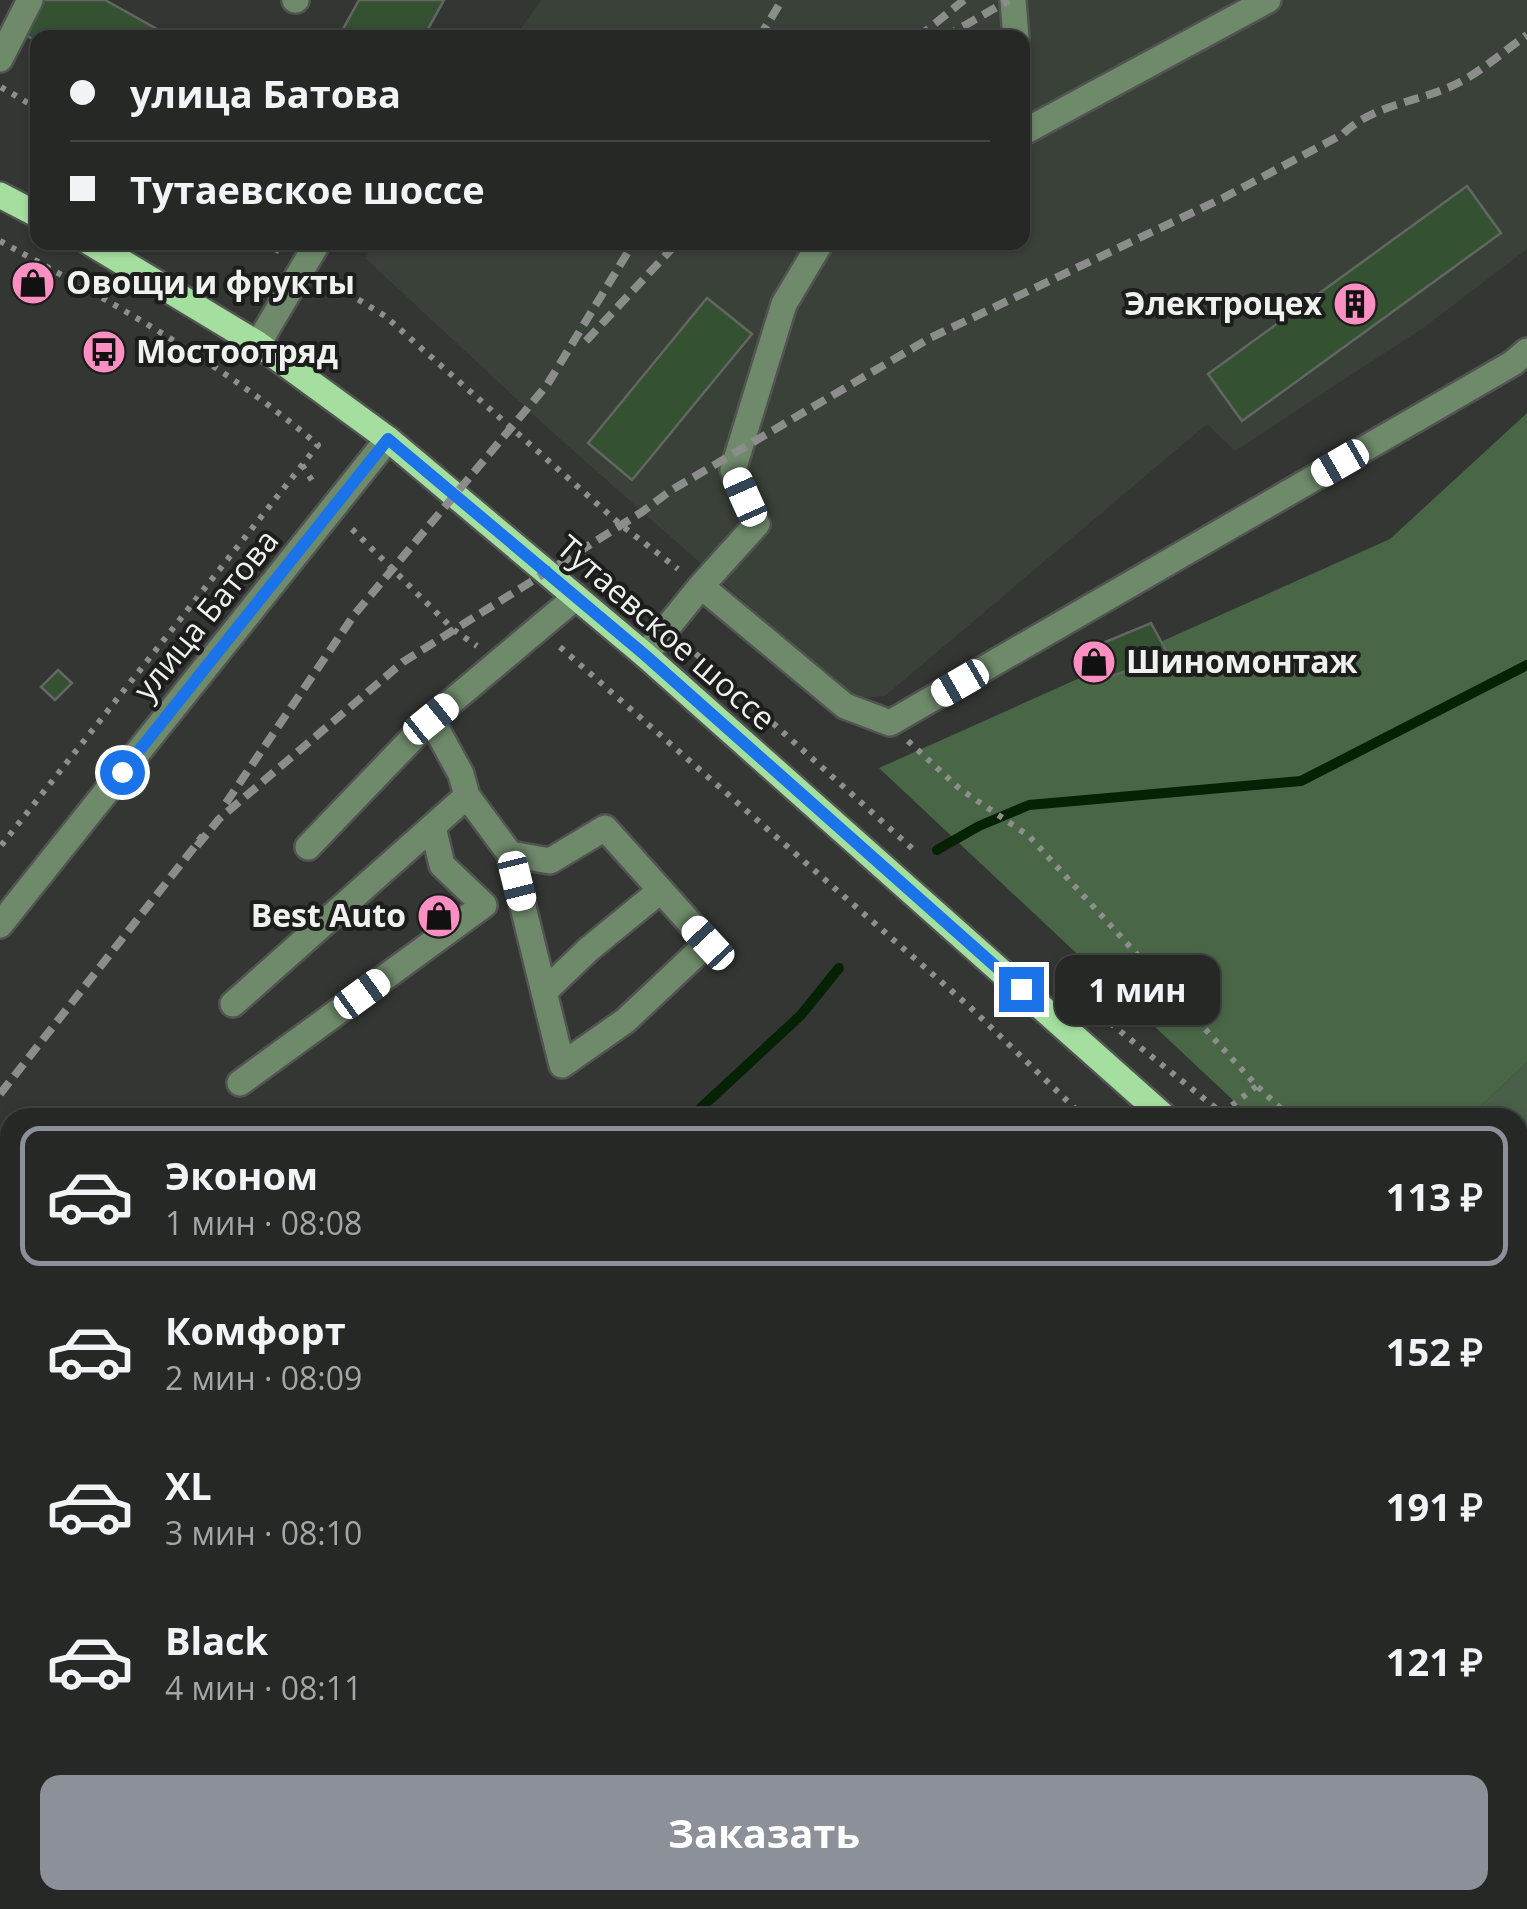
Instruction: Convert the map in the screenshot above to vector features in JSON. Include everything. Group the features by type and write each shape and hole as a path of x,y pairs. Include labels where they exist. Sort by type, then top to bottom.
{"main road":[{"path":"0,195 30,211"},
{"name":"Тутаевское шоссе","path":"102,250 258,344 388,439 645,655 1155,1108"}],"street":[{"path":"1,56 30,0"},
{"path":"1014,0 1016,30"},
{"path":"1030,129 1268,0"},
{"path":"258,344 313,250"},
{"path":"645,655 757,524 733,470 784,304 816,250"},
{"path":"701,586 845,706 890,723 1513,363 1527,351"},
{"name":"улица Батова","path":"0,925 388,439"},
{"path":"308,847 431,719 576,597"},
{"path":"431,719 461,774 467,796 510,854 562,1064 624,1020 708,943 606,828 550,860 510,854"},
{"path":"233,1004 467,796"},
{"path":"240,1083 484,906 442,864 433,827"},
{"path":"544,992 660,891"}],"path":[{"path":"0,87 30,104"},
{"path":"0,240 139,318 263,398 318,445 0,848"},
{"path":"277,250 385,316 621,525 701,586"},
{"path":"302,464 332,510 454,630 500,662"},
{"path":"666,628 922,857"},
{"path":"549,657 561,647 970,1007 1074,1108"},
{"path":"890,723 960,789 1029,836 1281,1108"},
{"path":"1094,1011 1216,1108"},
{"path":"1229,1108 1258,1086"}],"shaded area":[{"path":"541,0 1527,0 1527,249 1426,326 1235,451 1207,424 885,696 854,699 550,430 365,258 370,250 1030,250 1030,30 520,30"}],"green space":[{"path":"1527,413 1527,1062 1478,1108 1241,1108 879,768 1390,539"},
{"path":"1527,1062 1527,1108 1478,1108"}],"building":[{"path":"35,0 105,0 159,30 30,30 30,38 18,31"},
{"path":"359,0 444,0 427,30 342,30"},
{"name":"Электроцех","path":"1467,186 1501,233 1242,421 1208,374"},
{"path":"707,298 752,334 632,480 588,443"},
{"path":"1151,623 1169,656 1092,683 1079,653"},
{"path":"58,670 72,683 55,700 41,687"}],"waterway":[{"path":"937,850 979,826 1029,805 1301,781 1527,665"},
{"path":"701,1108 801,1015 839,968"}],"railway":[{"path":"764,30 782,0"},
{"path":"927,30 964,0"},
{"path":"957,30 1009,0"},
{"path":"197,846 219,819 403,662 670,491 930,338 1223,198 1343,134 1368,116 1456,84 1527,35"},
{"path":"226,803 354,615 547,385 629,250"},
{"path":"586,341 671,250"},
{"path":"0,1094 203,836"}],"place":[{"name":"Овощи и фрукты","path":"33,283"},
{"name":"Электроцех","path":"1355,304"},
{"name":"Мостоотряд","path":"104,352"},
{"name":"Шиномонтаж","path":"1094,662"},
{"name":"Best Auto","path":"439,916"}],"route":[{"path":"122,772 388,439 645,655 1021,989"}]}
